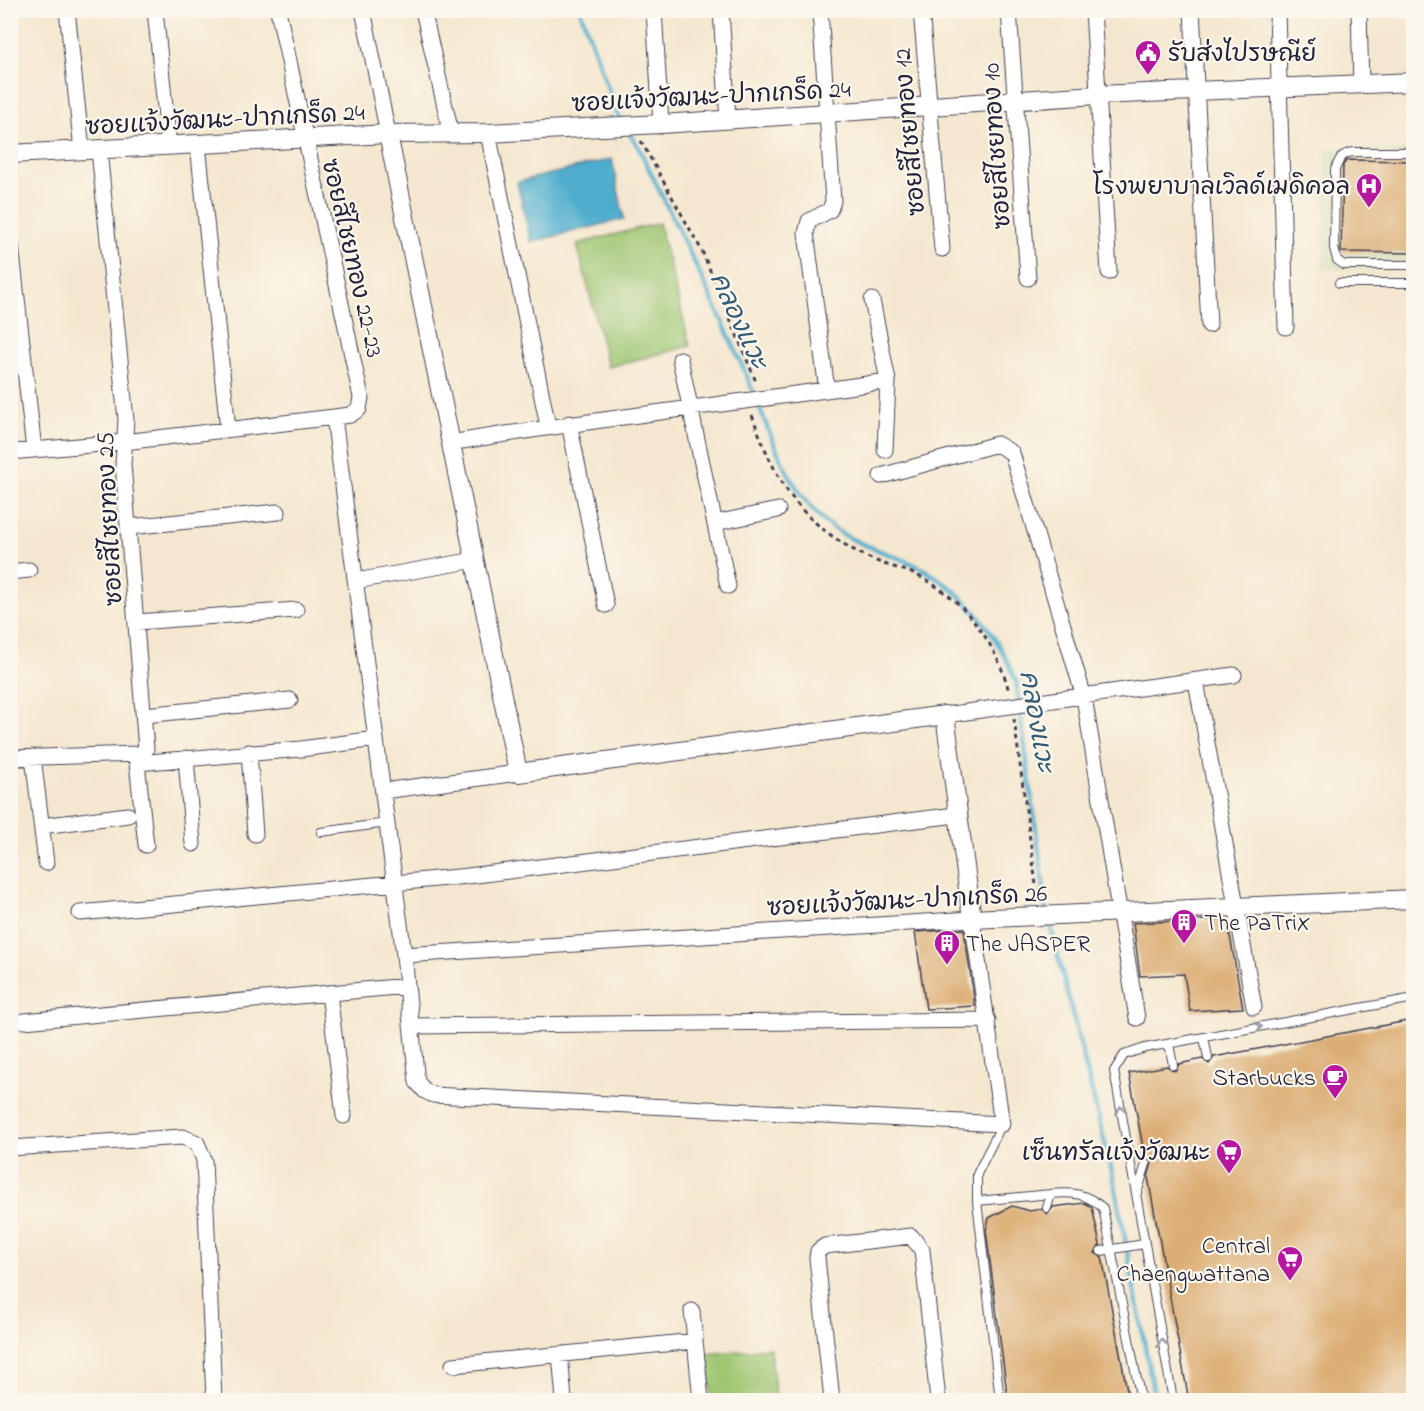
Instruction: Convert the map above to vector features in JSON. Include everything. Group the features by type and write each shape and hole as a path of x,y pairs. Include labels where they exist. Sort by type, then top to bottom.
{"street":[{"name":"ซอยสีไชยทอง 25","path":"10,758 139,754 146,749 129,527 124,442 126,420 91,150 67,10"},
{"path":"155,10 168,146"},
{"name":"ซอยสีไชยทอง 22-23","path":"278,10 303,140 361,397 359,409 350,415 334,417"},
{"path":"363,10 518,773"},
{"path":"423,10 451,133"},
{"path":"654,10 661,124"},
{"path":"721,10 728,120"},
{"path":"820,10 832,201 830,210 809,221 806,233 827,390"},
{"name":"ซอยสีไชยทอง 12","path":"921,10 942,249"},
{"name":"ซอยสีไชยทอง 10","path":"1009,10 1028,278"},
{"path":"1093,10 1109,272"},
{"path":"1192,10 1209,324"},
{"path":"1277,10 1286,327"},
{"path":"1359,10 1361,85"},
{"name":"ซอยแจ้งวัฒนะ-ปากเกร็ด 24","path":"10,154 388,134 488,133 728,120 1097,95 1413,82"},
{"path":"488,133 548,426"},
{"path":"198,145 228,429"},
{"path":"10,236 34,450"},
{"path":"872,300 888,381 885,450"},
{"path":"680,359 728,586"},
{"path":"451,443 569,423 691,410 888,381"},
{"path":"10,452 124,442 334,417 395,882 417,1082 425,1091 434,1095 1002,1124 956,815 945,715"},
{"path":"569,423 606,605"},
{"path":"881,476 997,444 1012,453 1084,697 1137,1018"},
{"path":"714,523 778,510"},
{"path":"129,527 278,512"},
{"path":"356,581 475,560"},
{"path":"10,572 30,570"},
{"path":"137,622 296,610"},
{"path":"383,791 1234,675"},
{"path":"1196,681 1254,1007"},
{"path":"145,715 290,700"},
{"path":"146,845 136,763 376,739"},
{"path":"249,752 255,834"},
{"path":"33,757 46,863"},
{"path":"186,758 193,844"},
{"path":"42,826 128,815"},
{"path":"80,914 479,875 956,815"},
{"name":"ซอยแจ้งวัฒนะ-ปากเกร็ด 26","path":"404,955 1048,915 1413,898"},
{"path":"24,1021 407,987"},
{"path":"329,993 344,1116"},
{"path":"411,1026 988,1020"},
{"path":"10,1148 183,1137 197,1143 204,1160 214,1401"},
{"path":"832,1401 818,1251 825,1246 911,1236 922,1250 938,1401"},
{"path":"692,1311 701,1401"},
{"path":"453,1365 695,1341"},
{"path":"560,1354 564,1401"}],"lane":[{"path":"1413,152 1354,152 1346,153 1338,160 1335,170 1334,248 1337,260 1344,265 1413,265"},
{"path":"1339,283 1413,283"},
{"path":"321,832 387,823"},
{"path":"1173,1401 1114,1071 1125,1055 1169,1044 1413,998"},
{"path":"1204,1037 1208,1058"},
{"path":"1169,1044 1173,1065"},
{"path":"1000,1401 977,1202 977,1174 1002,1124"},
{"path":"1136,1195 1146,1164"},
{"path":"977,1202 1072,1192 1090,1196 1103,1208 1115,1248 1141,1401"},
{"path":"1047,1208 1051,1194"},
{"path":"1101,1251 1144,1244"}],"path":[{"path":"625,125 702,251 755,400 765,452 789,493 816,524 879,562 914,574 937,587 967,611 1004,670 1019,706 1048,915"}],"shaded area":[{"name":"โรงพยาบาลเวิลด์เมดิคอล","path":"1326,149 1413,149 1413,270 1322,269"}],"green space":[{"path":"659,223 690,346 608,367 577,244"},
{"path":"770,1348 776,1400 712,1400 706,1354"}],"water":[{"path":"612,159 624,219 531,242 517,182"}],"building":[{"name":"โรงพยาบาลเวิลด์เมดิคอล","path":"1347,160 1413,161 1413,253 1341,252 1343,165"},
{"name":"The PaTriX","path":"1227,919 1243,1008 1190,1011 1184,974 1140,976 1133,923"},
{"name":"The JASPER","path":"964,929 975,1006 926,1009 915,932"},
{"name":"Central Chaengwattana","path":"1413,1020 1413,1401 1189,1401 1148,1177 1152,1163 1145,1158 1129,1073 1167,1066 1175,1071 1179,1064 1202,1059 1209,1064 1214,1057"},
{"path":"1085,1203 1092,1207 1100,1245 1095,1253 1102,1257 1129,1401 1008,1401 986,1230 989,1218 1012,1206 1030,1211 1041,1209 1048,1214 1053,1207"}],"waterway":[{"name":"คลองแวะ","path":"580,10 617,113 622,121"},
{"name":"คลองแวะ","path":"628,131 639,148 719,314 785,467 807,502 821,518 844,535 911,563 954,590 979,617 1000,647 1016,681 1047,912"},
{"name":"คลองแวะ","path":"1049,920 1114,1180 1155,1400"}],"place":[{"name":"รับส่งไปรษณีย์","path":"1148,76"},
{"name":"โรงพยาบาลเวิลด์เมดิคอล","path":"1369,209"},
{"name":"The PaTriX","path":"1184,945"},
{"name":"The JASPER","path":"947,966"},
{"name":"Starbucks","path":"1335,1100"},
{"name":"เซ็นทรัลแจ้งวัฒนะ","path":"1229,1175"},
{"name":"Central Chaengwattana","path":"1290,1282"}]}
